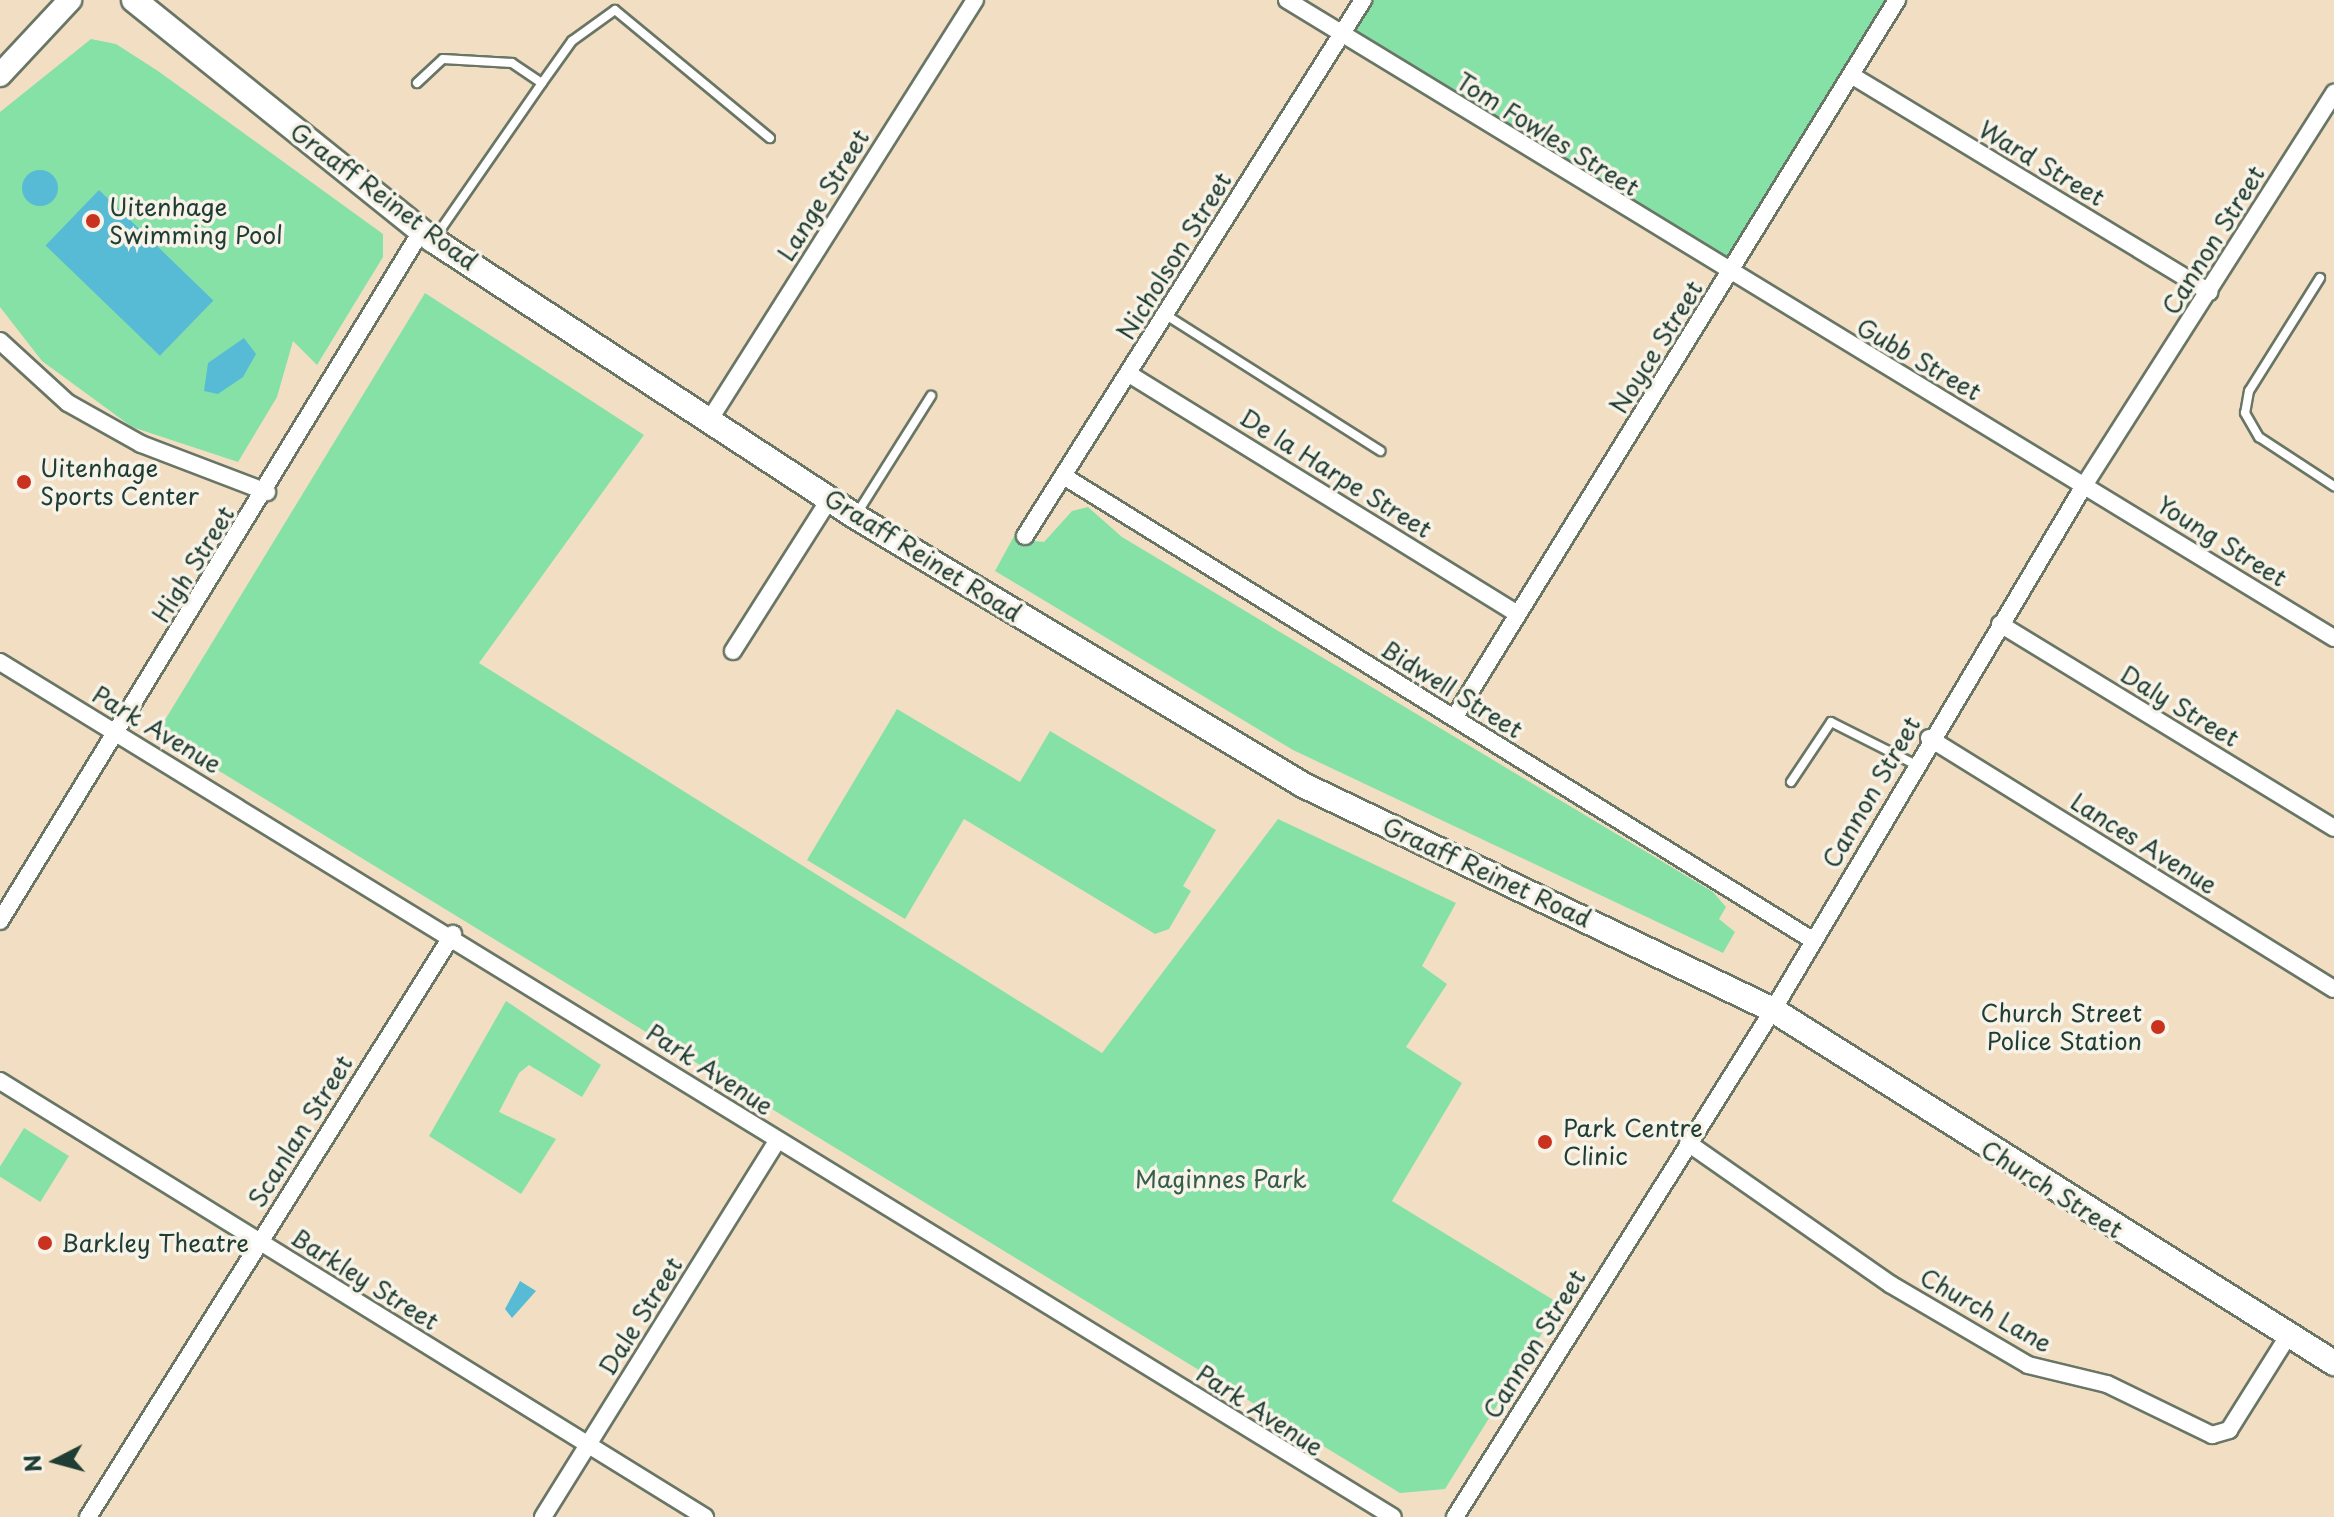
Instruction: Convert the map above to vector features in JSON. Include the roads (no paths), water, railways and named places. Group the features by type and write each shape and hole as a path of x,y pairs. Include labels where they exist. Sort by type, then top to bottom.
{"main road":[{"name":"Graaff Reinet Road","path":"134,0 428,235 712,416 855,516 1303,785 1773,1010"},
{"name":"Church Street","path":"1773,1010 2334,1363"}],"street":[{"path":"0,75 70,0"},
{"name":"Lange Street","path":"712,416 975,0"},
{"name":"Tom Fowles Street","path":"1287,0 1730,275"},
{"name":"Nicholson Street","path":"1025,536 1363,0"},
{"name":"Noyce Street","path":"1454,718 1897,0"},
{"name":"Ward Street","path":"1851,75 2209,292"},
{"name":"Cannon Street","path":"1455,1517 1773,1010 1929,738 2085,484 2334,93"},
{"name":"High Street","path":"0,921 428,235"},
{"name":"Gubb Street","path":"1730,275 2085,484"},
{"path":"0,341 80,410 141,444 267,492"},
{"name":"De la Harpe Street","path":"1129,374 1517,614"},
{"name":"Bidwell Street","path":"1065,477 1814,941"},
{"name":"Young Street","path":"2085,484 2334,638"},
{"path":"733,651 830,498"},
{"name":"Daly Street","path":"2000,624 2334,828"},
{"name":"Park Avenue","path":"0,662 453,934 777,1141 1393,1517"},
{"name":"Lances Avenue","path":"1929,738 2334,989"},
{"name":"Scanlan Street","path":"88,1517 453,934"},
{"name":"Barkley Street","path":"0,1081 705,1517"},
{"name":"Dale Street","path":"543,1517 777,1141"},
{"name":"Church Lane","path":"1688,1143 1890,1284 2028,1365 2107,1384 2212,1435 2229,1430 2288,1336"}],"lane":[{"path":"428,235 572,41 615,10 770,138"},
{"path":"417,83 443,59 512,63 542,83"},
{"path":"2320,278 2249,391 2245,413 2259,437 2334,486"},
{"path":"1166,315 1380,451"},
{"path":"855,516 931,396"},
{"path":"1791,782 1831,722 1914,764"}],"water":[{"path":"40,170 52,176 58,188 52,200 40,206 28,200 22,188 28,176"},
{"path":"99,190 213,300 160,356 46,245"},
{"path":"244,338 256,354 243,377 218,394 204,391 208,363"},
{"path":"520,1281 536,1291 512,1318 505,1309"}],"place":[{"name":"Uitenhage Swimming Pool","path":"93,221"},
{"name":"Uitenhage Sports Center","path":"24,482"},
{"name":"Church Street Police Station","path":"2158,1027"},
{"name":"Park Centre Clinic","path":"1545,1142"},
{"name":"Barkley Theatre","path":"45,1243"}],"park label":[{"name":"Maginnes Park","path":"1221,1179"}]}
